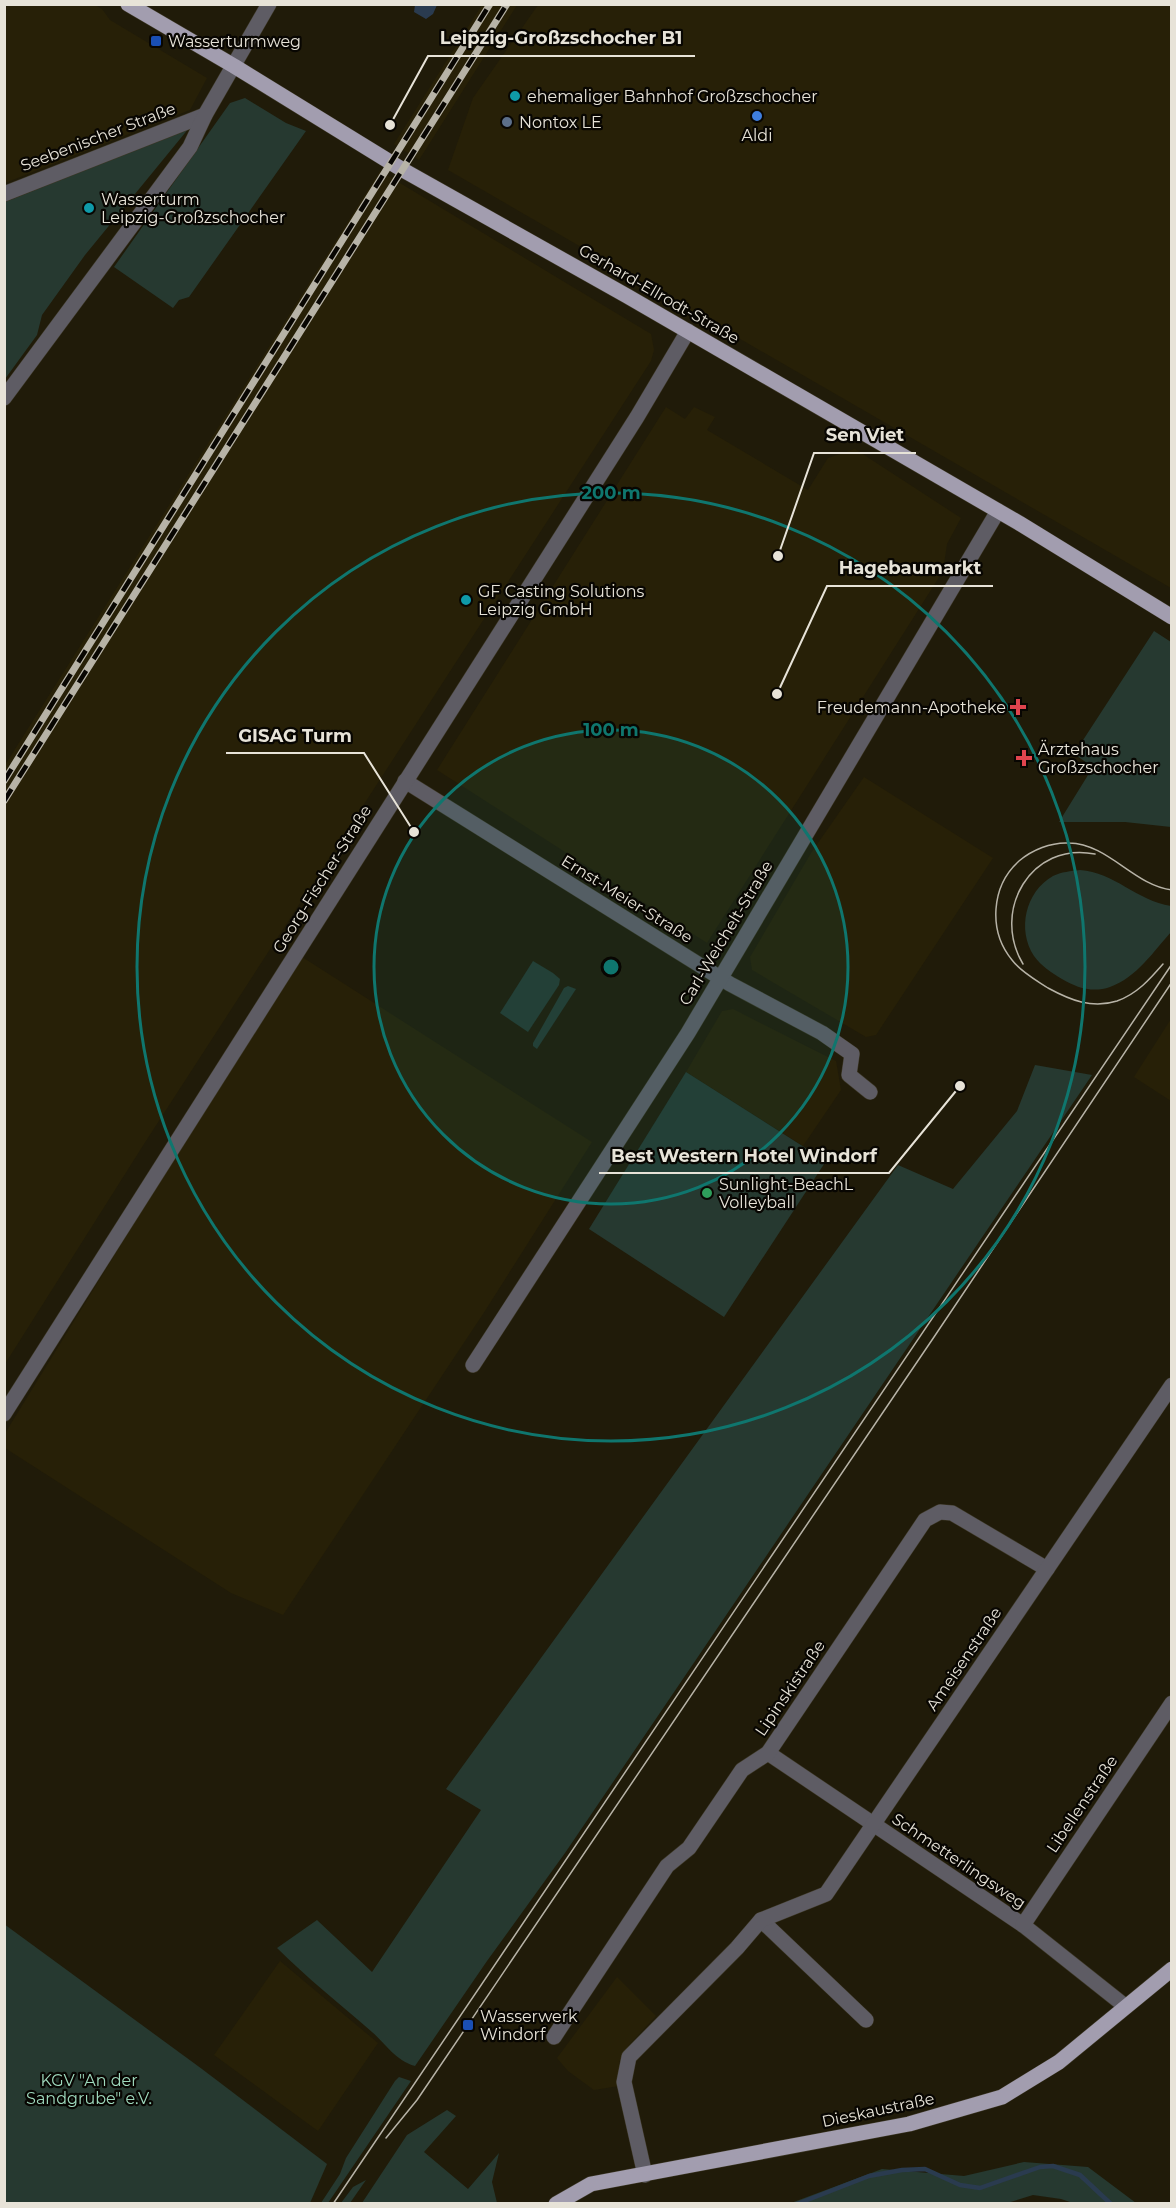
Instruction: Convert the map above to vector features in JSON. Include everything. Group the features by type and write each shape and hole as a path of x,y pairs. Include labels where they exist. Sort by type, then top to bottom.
{"main road":[{"name":"Gerhard-Ellrodt-Straße","path":"128,4 403,170 688,331 998,511 1172,617"},
{"name":"Dieskaustraße","path":"556,2204 591,2184 909,2124 1002,2097 1059,2062 1172,1969"}],"street":[{"path":"4,398 190,147 205,115 269,4"},
{"name":"Seebenischer Straße","path":"4,194 205,115"},
{"name":"Georg-Fischer-Straße","path":"4,1414 637,417 688,331"},
{"name":"Carl-Weichelt-Straße","path":"473,1365 688,1034 998,511"},
{"name":"Ernst-Meier-Straße","path":"405,781 720,978 822,1033 852,1053 849,1075 870,1092"},
{"name":"Ameisenstraße","path":"645,2175 624,2082 629,2057 737,1948 761,1920 826,1894 1172,1385"},
{"name":"Lipinskistraße","path":"554,2037 668,1866 689,1848 742,1770 768,1753 925,1520 940,1512 952,1513 1047,1569"},
{"name":"Libellenstraße","path":"1023,1924 1172,1703"},
{"name":"Schmetterlingsweg","path":"768,1753 1023,1924 1125,2006"},
{"path":"761,1920 866,2020"}],"shaded area":[{"path":"5,4 95,5 102,9 110,20 207,78 190,110 5,183"},
{"path":"482,5 517,5 419,160 394,144"},
{"path":"538,5 1171,5 1171,588 448,170 473,98"},
{"path":"380,171 651,334 654,350 651,361 144,1144 5,1364 5,765"},
{"path":"666,407 685,419 694,407 715,417 707,430 808,490 828,458 855,449 961,518 947,544 943,571 707,943 437,770"},
{"path":"864,777 993,858 876,1035 866,1037 752,970 750,957 811,853"},
{"path":"299,955 592,1142 483,1314 283,1615 231,1593 5,1448 4,1435"},
{"path":"733,1009 836,1061 841,1090 803,1146 686,1072 722,1011"},
{"path":"1171,1019 1172,1101 1134,1077"},
{"path":"280,1961 378,2043 318,2131 214,2055"},
{"path":"617,1977 656,2016 629,2045 619,2062 619,2086 594,2090 568,2071 557,2058"}],"green space":[{"path":"245,98 286,123 306,131 189,297 179,300 173,308 114,267 230,103"},
{"path":"189,128 85,255 42,315 37,335 5,379 5,202"},
{"path":"1154,631 1171,642 1171,827 1125,822 1059,822 1093,767 1074,754"},
{"path":"1080,870 1104,876 1147,899 1171,906 1171,932 1136,971 1119,983 1104,989 1079,987 1051,972 1034,956 1026,935 1025,923 1030,901 1043,883 1053,876"},
{"path":"533,961 560,979 559,985 528,1032 500,1013"},
{"path":"568,986 576,989 537,1049 533,1043 564,988"},
{"path":"1035,1065 1092,1075 565,1853 415,2066 408,2064 277,1948 317,1920 372,1972 481,1810 446,1789 898,1165 953,1189 1017,1111"},
{"name":"Sunlight-BeachL Volleyball","path":"686,1072 826,1161 724,1317 589,1229"},
{"name":"KGV \"An der Sandgrube\" e.V.","path":"4,1924 327,2164 310,2203 5,2203"},
{"path":"399,2077 411,2081 328,2203 321,2203 340,2174 346,2158"},
{"path":"447,2110 456,2116 424,2152 468,2189 499,2153 492,2182 497,2203 362,2203 407,2135"},
{"path":"1024,2162 1088,2167 1136,2203 1073,2203 1033,2195 1004,2204 791,2203 882,2169 964,2176"},
{"path":"366,2180 350,2203 341,2203 353,2187"}],"water":[{"path":"415,4 437,5 433,14 426,19 414,12"}],"waterway":[{"path":"797,2204 869,2176 902,2170 925,2169 960,2185 980,2188 1040,2167 1053,2166 1080,2175 1111,2204"}],"tram line":[{"path":"1163,964 1137,990 1124,998 1099,1004 1081,1002 1048,988 1016,964 1004,948 999,936 996,909 1003,883 1019,861 1030,853 1062,843 1083,845 1096,850 1145,881 1172,890"},
{"path":"1023,964 1014,944 1012,923 1015,902 1023,884 1036,869 1052,858 1072,853 1095,854"},
{"path":"333,2204 1172,964"},
{"path":"386,2138 417,2100 1172,982"}],"railway":[{"path":"4,781 490,4"},
{"path":"4,801 507,4"}],"place":[{"name":"Wasserturmweg","path":"156,41"},
{"name":"ehemaliger Bahnhof Großzschocher","path":"515,96"},
{"name":"Aldi","path":"757,116"},
{"name":"Nontox LE","path":"507,122"},
{"name":"Leipzig-Großzschocher B1","path":"390,125"},
{"name":"Wasserturm Leipzig-Großzschocher","path":"89,208"},
{"name":"Sen Viet","path":"778,556"},
{"name":"GF Casting Solutions Leipzig GmbH","path":"466,600"},
{"name":"Hagebaumarkt","path":"777,694"},
{"name":"Freudemann-Apotheke","path":"1018,707"},
{"name":"Ärztehaus Großzschocher","path":"1024,758"},
{"name":"GISAG Turm","path":"414,832"},
{"name":"Best Western Hotel Windorf","path":"960,1086"},
{"name":"Sunlight-BeachL Volleyball","path":"707,1193"},
{"name":"Wasserwerk Windorf","path":"468,2025"}]}
